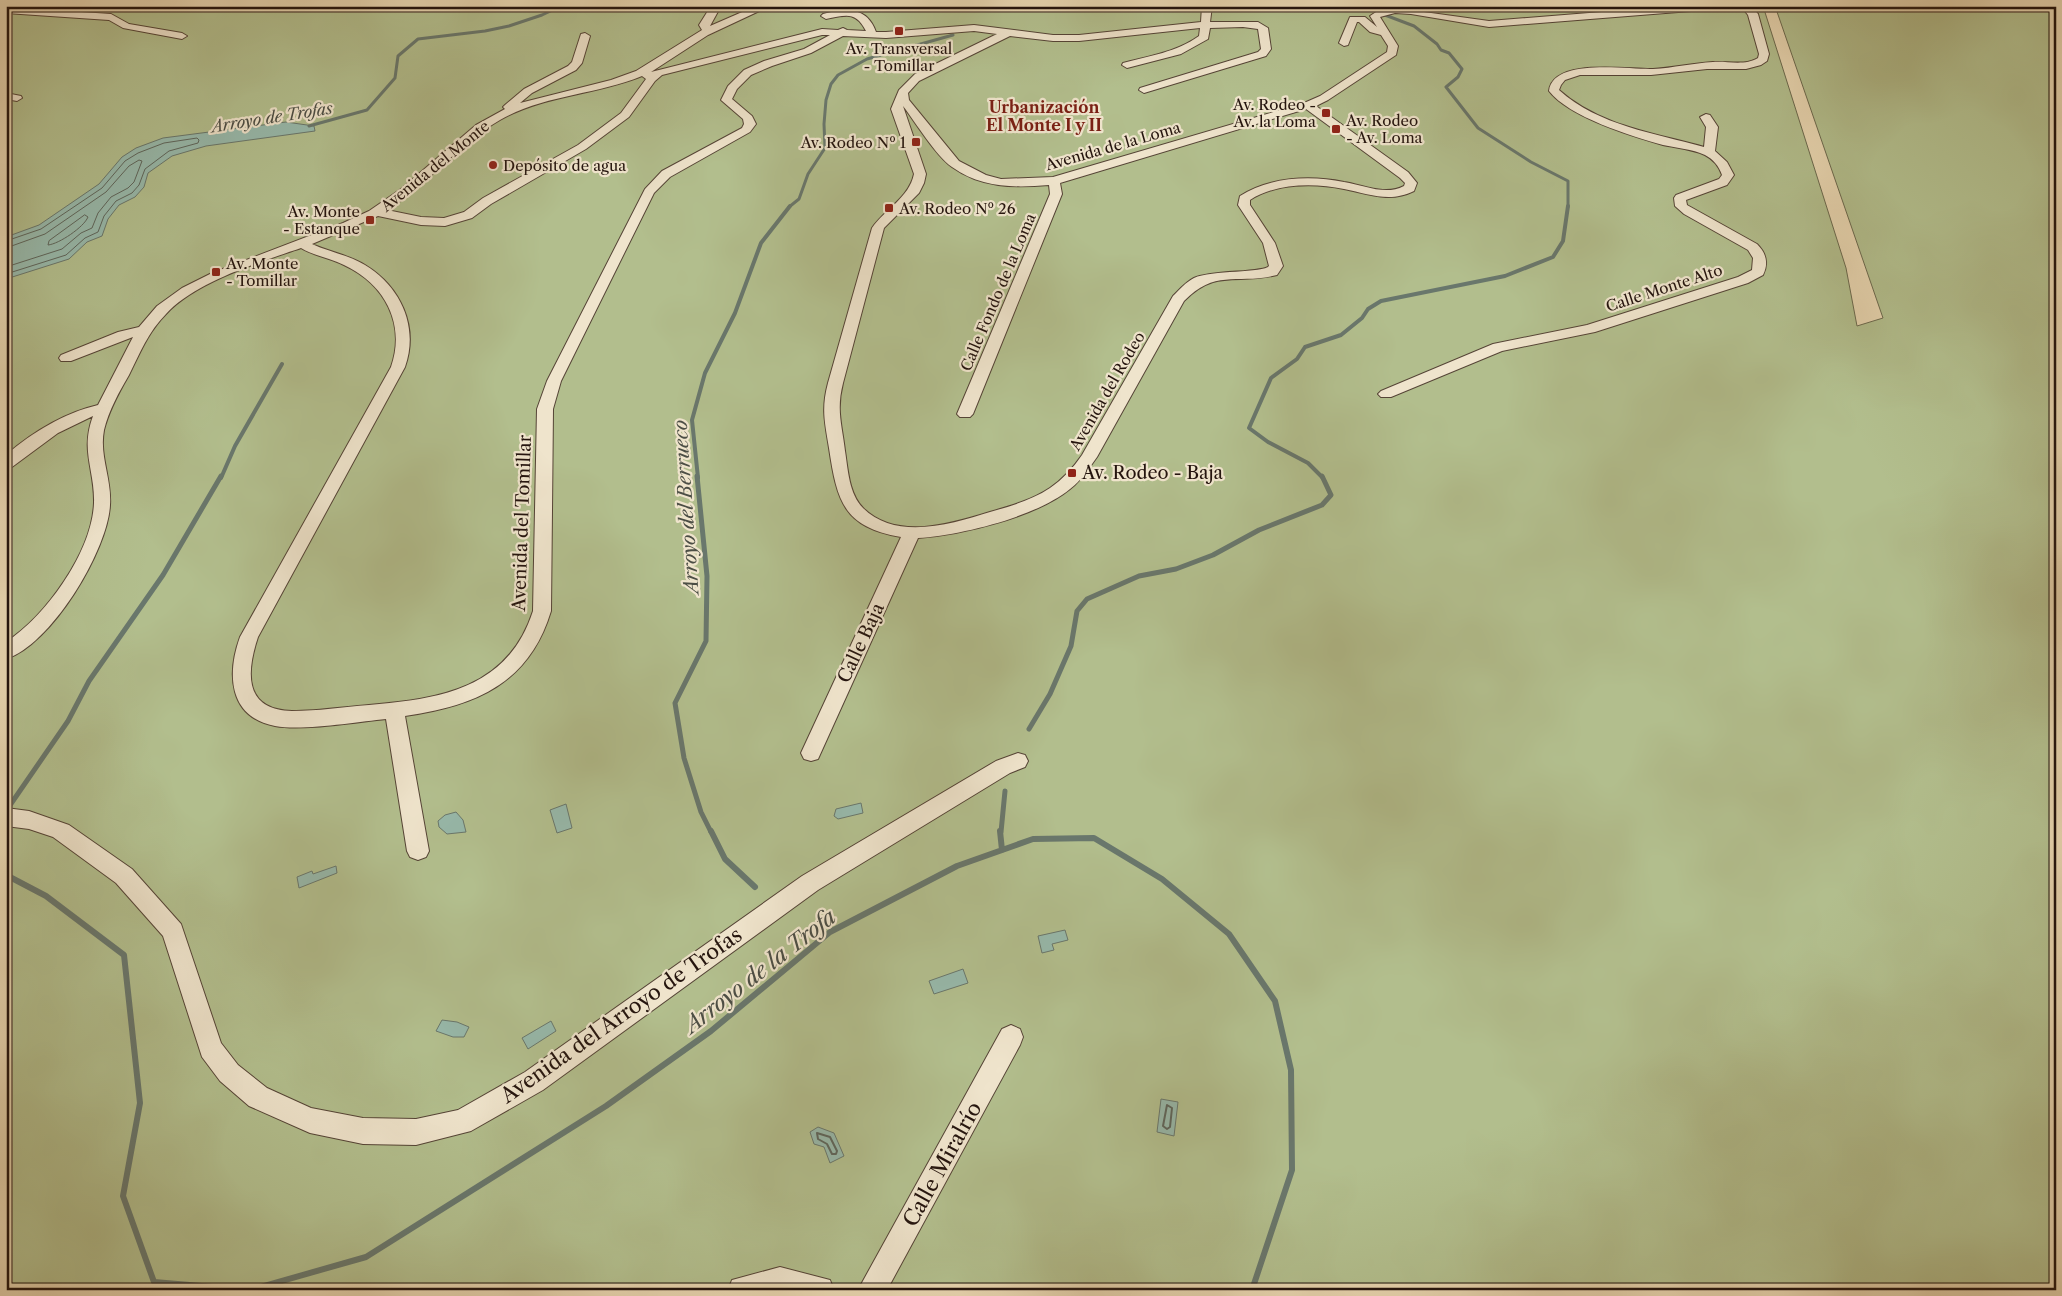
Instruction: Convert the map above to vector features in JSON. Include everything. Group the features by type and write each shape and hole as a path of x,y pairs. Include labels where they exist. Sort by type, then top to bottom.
{"street":[{"path":"707,32 704,25 716,6"},
{"name":"Avenida del Monte","path":"6,652 28,636 47,616 71,582 88,552 99,527 102,502 93,449 96,430 104,408 144,330 162,310 192,288 219,275 376,212 396,198 456,146 519,104 654,72 707,32 765,6"},
{"path":"1127,65 1190,46 1204,37 1207,6"},
{"name":"Avenida de la Loma","path":"905,111 955,164 968,172 1001,183 1054,181 1324,98 1392,53 1393,46 1376,16 1377,12 1386,10 1414,11 1469,23 1489,24 1716,6"},
{"name":"Calle Monte Alto","path":"1386,394 1498,347 1590,329 1743,280 1758,272 1760,260 1757,252 1727,232 1690,214 1681,206 1680,198 1723,182 1728,174 1726,167 1709,152 1640,134 1572,106 1560,99 1554,91 1554,84 1559,79 1570,74 1584,72 1651,72 1760,62 1763,60 1764,54 1753,14 1746,6"},
{"path":"6,10 111,17 126,26 182,36"},
{"path":"826,16 848,12 858,14 866,21 871,31 869,34"},
{"path":"1344,43 1353,19 1362,19 1374,30 1386,32"},
{"path":"376,212 421,222 445,222 468,215 487,201 582,147 618,121 625,115 654,72 822,32 843,31 869,34 974,28 1053,38 1079,38 1206,24 1261,26 1266,50 1262,54 1144,90"},
{"name":"Avenida del Tomillar","path":"302,243 350,262 367,272 383,286 400,316 404,345 398,367 249,637 242,656 240,674 244,693 253,705 273,718 298,719 394,710 444,701 488,684 509,668 527,649 536,633 542,611 545,409 554,381 649,192 658,180 670,171 746,130 750,124 748,118 726,100 728,94 745,73 764,64 812,49 843,31"},
{"path":"905,111 897,108 898,100 909,84 919,76 1007,33"},
{"path":"519,104 528,91 572,68 577,63 585,36"},
{"name":"Avenida del Rodeo","path":"905,111 920,174 919,185 911,196 889,214 878,228 830,405 842,485 847,499 857,512 870,522 886,529 911,534 957,528 1002,514 1049,496 1076,475 1098,441 1178,299 1197,282 1210,277 1262,275 1272,272 1276,266 1269,243 1244,205 1244,199 1250,194 1272,186 1310,183 1339,184 1394,194 1410,188 1411,183 1404,175 1308,104"},
{"path":"1706,117 1712,127 1709,152"},
{"name":"Calle Fondo de la Loma","path":"965,414 1056,194 1054,181"},
{"path":"66,358 123,335 144,330"},
{"path":"6,463 76,416 104,408"},
{"name":"Calle Baja","path":"811,752 911,534"},
{"path":"394,710 418,851"},
{"name":"Avenida del Arroyo de Trofas","path":"6,817 29,820 61,831 124,876 173,931 211,1049 229,1073 258,1097 310,1120 363,1131 416,1132 462,1122 534,1081 810,883 1003,767 1018,761"},
{"name":"Calle Miralrío","path":"872,1290 1011,1038"},
{"path":"742,1290 780,1281 820,1290"}],"green space":[{"path":"6,6 1763,6 1846,268 1857,326 1883,318 1775,6 2056,6 2056,1290 6,1290"}],"water":[{"path":"286,122 314,126 315,131 206,146 172,156 148,173 144,187 135,197 119,205 108,219 102,236 87,242 69,259 6,279 6,237 39,225 99,184 122,157 136,148 163,138"},
{"path":"861,803 863,813 838,819 834,816 836,809"},
{"path":"566,804 572,828 557,833 550,810"},
{"path":"456,812 463,820 466,832 447,834 439,827 438,821 445,815"},
{"path":"336,866 337,873 299,888 297,877 312,871 313,874"},
{"path":"1065,930 1068,940 1052,944 1054,950 1042,953 1038,936"},
{"path":"963,969 968,983 934,994 929,981"},
{"path":"442,1020 457,1022 469,1027 464,1037 453,1037 436,1031"},
{"path":"551,1021 556,1031 528,1049 522,1038"},
{"path":"1161,1099 1178,1102 1174,1136 1157,1132"},
{"path":"818,1127 834,1133 844,1156 830,1163 824,1147 814,1144 810,1132"}],"waterway":[{"name":"Arroyo de Trofas","path":"309,126 367,110 395,78 398,56 418,39 485,31 509,26 542,15 561,6"},
{"path":"1351,6 1369,10"},
{"path":"1385,15 1414,26 1437,44 1441,50 1449,53 1462,69 1458,77 1446,87 1478,128 1531,162 1568,181 1568,206"},
{"name":"Arroyo del Berrueco","path":"790,207 799,199 808,174 825,148 826,100 831,84 838,75 867,59 953,35"},
{"path":"1323,478 1308,463 1268,442 1249,428 1271,378 1297,359 1305,347 1341,335 1362,318 1368,309 1381,301 1505,276 1553,257 1563,241 1568,206"},
{"name":"Arroyo del Berrueco","path":"698,478 692,420 705,373 735,313 761,243 790,207"},
{"path":"221,478 235,446 282,364"},
{"path":"6,811 68,721 89,681 163,575 221,476"},
{"name":"Arroyo del Berrueco","path":"697,476 707,576 706,641 675,703 684,758 701,812 711,832"},
{"path":"1029,729 1050,694 1071,646 1077,611 1087,599 1139,576 1176,569 1213,555 1259,530 1322,505 1331,495 1323,478"},
{"path":"1001,832 1005,791"},
{"name":"Arroyo del Berrueco","path":"711,831 725,859 755,887"},
{"path":"1000,831 1002,850"},
{"name":"Arroyo de la Trofa","path":"250,1290 366,1257 606,1106 711,1031 830,932 957,866 1033,839 1094,838 1162,879 1229,934 1275,1001 1291,1070 1292,1170 1252,1290"},
{"name":"Arroyo de la Trofa","path":"6,875 46,896 124,955 140,1103 123,1196 154,1282 249,1290"}],"place":[{"name":"Av. Transversal - Tomillar","path":"899,31"},
{"name":"Av. Rodeo - Av. la Loma","path":"1326,113"},
{"name":"Av. Rodeo - Av. Loma","path":"1336,129"},
{"name":"Av. Rodeo Nº 1","path":"916,142"},
{"name":"Depósito de agua","path":"493,165"},
{"name":"Av. Rodeo Nº 26","path":"889,208"},
{"name":"Av. Monte - Estanque","path":"370,220"},
{"name":"Av. Monte - Tomillar","path":"216,272"},
{"name":"Av. Rodeo - Baja","path":"1072,473"}],"district":[{"name":"Urbanización El Monte I y II","path":"1044,116"}]}
